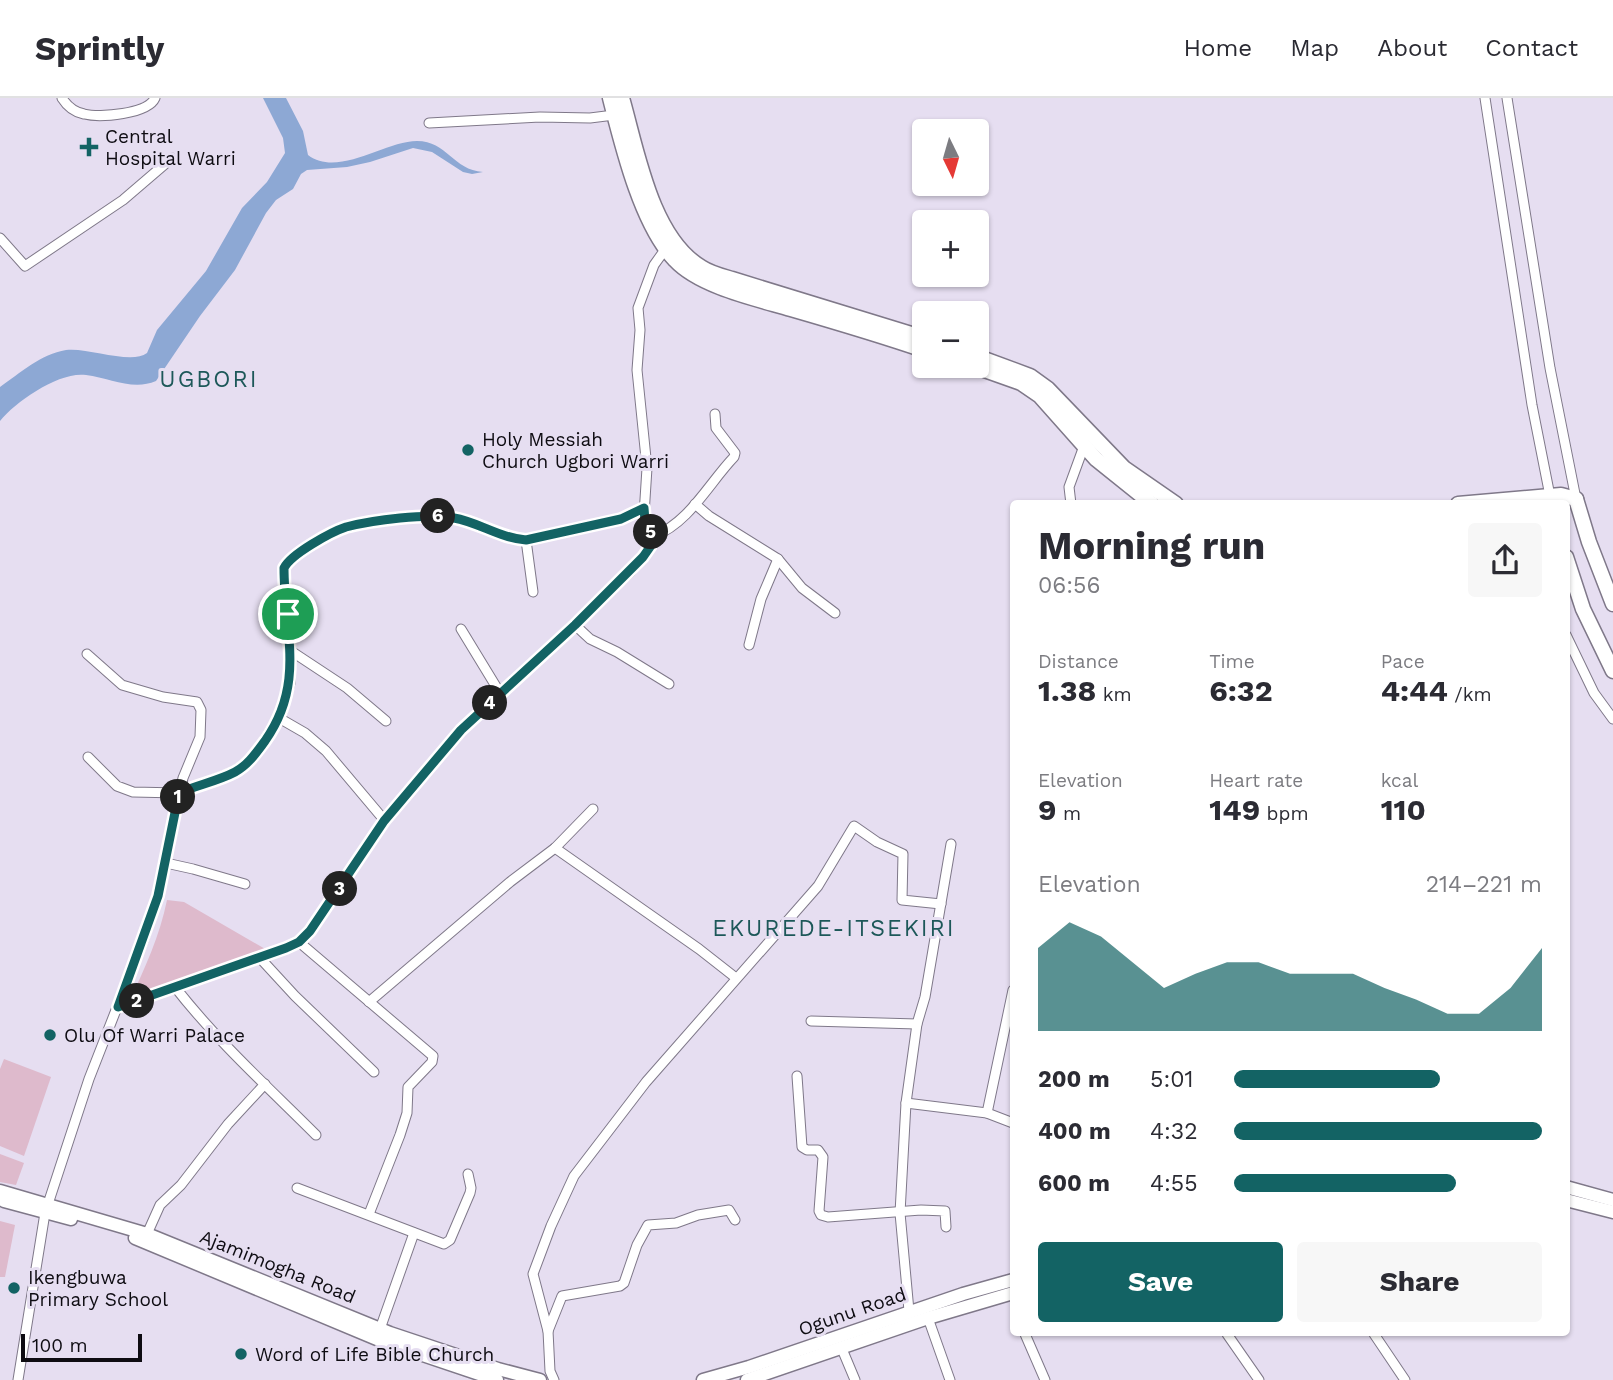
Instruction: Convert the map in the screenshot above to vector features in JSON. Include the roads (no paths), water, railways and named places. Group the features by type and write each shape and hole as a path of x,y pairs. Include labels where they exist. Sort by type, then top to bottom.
{"main road":[{"path":"610,98 638,194 669,244 703,269 912,334"},
{"path":"622,98 653,201 675,261 692,274 725,288 912,346"},
{"path":"989,361 1030,376 1048,389 1124,468 1170,500"},
{"path":"989,372 1021,383 1040,396 1112,474 1147,500"},
{"path":"1551,500 1561,495 1567,500"},
{"path":"1571,503 1613,604"},
{"path":"1570,569 1583,609 1613,671"},
{"path":"1570,1188 1613,1200"},
{"name":"Ajamimogha Road","path":"0,1192 129,1236 384,1342 497,1380"},
{"name":"Ajamimogha Road","path":"0,1200 147,1234 380,1329 540,1380"},
{"path":"1570,1201 1613,1212"},
{"name":"Ogunu Road","path":"747,1380 774,1376 842,1349 909,1311 1010,1281"},
{"name":"Ogunu Road","path":"703,1380 874,1330 1010,1298"}],"street":[{"path":"62,98 71,108 82,114 96,116 134,112 148,107 155,98"},
{"path":"1485,98 1527,371 1551,500"},
{"path":"1507,98 1571,503"},
{"path":"429,123 614,115"},
{"path":"0,238 25,266 123,200 172,158"},
{"path":"654,536 645,521 644,508 647,468 637,370 638,308 654,265 669,244"},
{"path":"654,536 668,531 695,504 734,457 735,453 716,428 715,415"},
{"path":"1070,500 1069,487 1084,446"},
{"path":"695,504 709,516 778,559 802,588 835,613"},
{"path":"88,757 117,786 133,792 179,793 234,772 253,758 279,718 290,683 291,652 284,568 286,563 298,553 345,528 440,516 463,519 516,539 526,540 621,519 644,508"},
{"path":"118,1007 299,942 310,931 384,821 461,730 631,572 650,547 654,536"},
{"path":"526,540 533,592"},
{"path":"750,645 761,599 778,559"},
{"path":"575,625 590,639 669,684"},
{"path":"461,629 500,693"},
{"path":"1570,643 1594,693 1613,719"},
{"path":"291,652 347,688 386,721"},
{"path":"18,1380 47,1209 89,1079 158,896 179,793 200,737 200,705 197,702 154,695 122,685 87,654"},
{"path":"279,718 305,733 326,751 384,821"},
{"path":"369,1002 510,882 555,848 593,809"},
{"path":"554,1380 550,1371 548,1332 533,1274 574,1176 646,1082 818,886 854,826 877,842 903,854 902,900 941,904"},
{"path":"909,1311 900,1213 906,1103 917,1024 925,997 951,844"},
{"path":"555,848 678,933 736,978"},
{"path":"166,863 245,884"},
{"path":"299,942 424,1046 433,1059 408,1087 407,1113 369,1214"},
{"path":"260,958 295,996 374,1072"},
{"path":"175,987 199,1018 316,1135"},
{"path":"987,1113 1010,1004"},
{"path":"811,1021 917,1024"},
{"path":"797,1076 802,1147 818,1150 823,1157 818,1211 821,1215 828,1217 945,1211 946,1227"},
{"path":"147,1234 160,1205 181,1185 228,1125 265,1084"},
{"path":"906,1103 987,1113 1010,1122"},
{"path":"297,1188 444,1244 447,1243 470,1194 468,1174"},
{"path":"548,1332 562,1296 620,1286 624,1283 637,1245 648,1225 676,1223 718,1210 729,1210 735,1220"},
{"path":"380,1329 414,1233"},
{"path":"928,1318 950,1380"},
{"path":"1026,1336 1045,1380"},
{"path":"1228,1336 1259,1380"},
{"path":"1375,1336 1405,1380"},
{"path":"842,1349 855,1380"}],"water":[{"path":"263,98 286,98 303,131 308,155 320,161 347,161 391,146 417,141 436,146 464,166 483,172 463,172 432,152 413,148 347,167 307,170 301,174 293,189 276,200 266,213 235,270 156,381 139,385 75,375 39,389 0,421 0,387 48,356 66,350 120,357 147,353 157,330 206,271 242,208 267,182 285,153 283,138"}],"place":[{"name":"Central Hospital Warri","path":"89,147"},
{"name":"Holy Messiah Church Ugbori Warri","path":"468,450"},
{"name":"Olu Of Warri Palace","path":"50,1035"},
{"name":"Ikengbuwa Primary School","path":"14,1288"},
{"name":"Word of Life Bible Church","path":"241,1354"}],"district":[{"name":"UGBORI","path":"209,379"},
{"name":"EKUREDE-ITSEKIRI","path":"834,928"}]}
